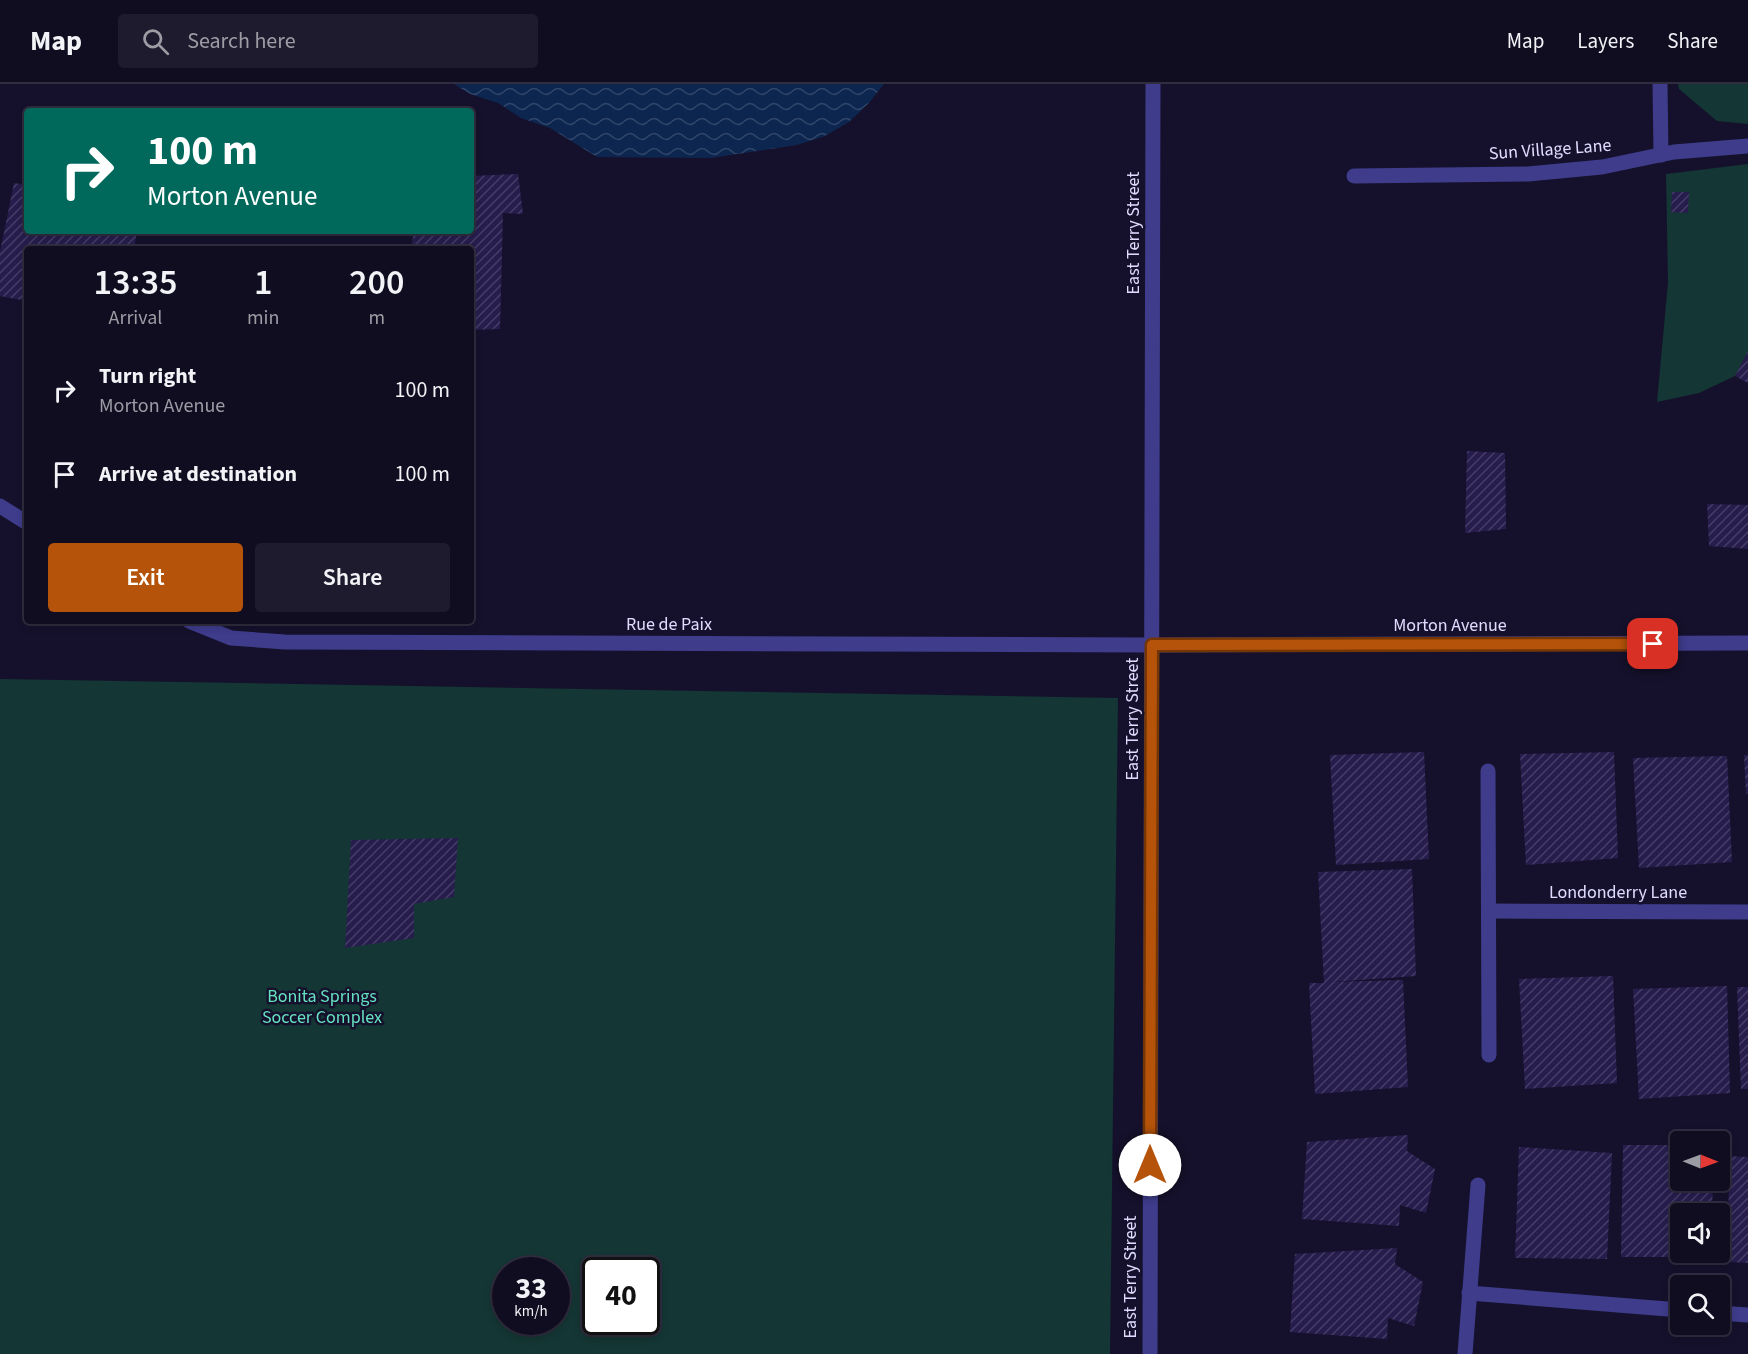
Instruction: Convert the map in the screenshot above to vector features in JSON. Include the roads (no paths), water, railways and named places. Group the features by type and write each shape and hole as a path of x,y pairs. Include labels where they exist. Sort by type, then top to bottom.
{"street":[{"name":"East Terry Street","path":"1150,1354 1153,84"},
{"path":"1660,84 1661,155"},
{"name":"Sun Village Lane","path":"1354,176 1528,174 1602,167 1674,152 1748,147"},
{"path":"0,506 24,521"},
{"name":"Rue de Paix","path":"196,624 231,638 273,642 1152,645"},
{"name":"Morton Avenue","path":"1152,645 1748,643"},
{"path":"1488,771 1490,1055"},
{"name":"Londonderry Lane","path":"1489,911 1748,912"},
{"path":"1465,1354 1478,1185"},
{"path":"1469,1293 1670,1309"},
{"path":"1730,1314 1748,1315"}],"water":[{"path":"454,84 884,84 869,103 849,122 825,136 797,145 711,158 597,157 550,128 521,118 498,103 470,94"}],"park label":[{"name":"Bonita Springs Soccer Complex","path":"322,1006"}]}
